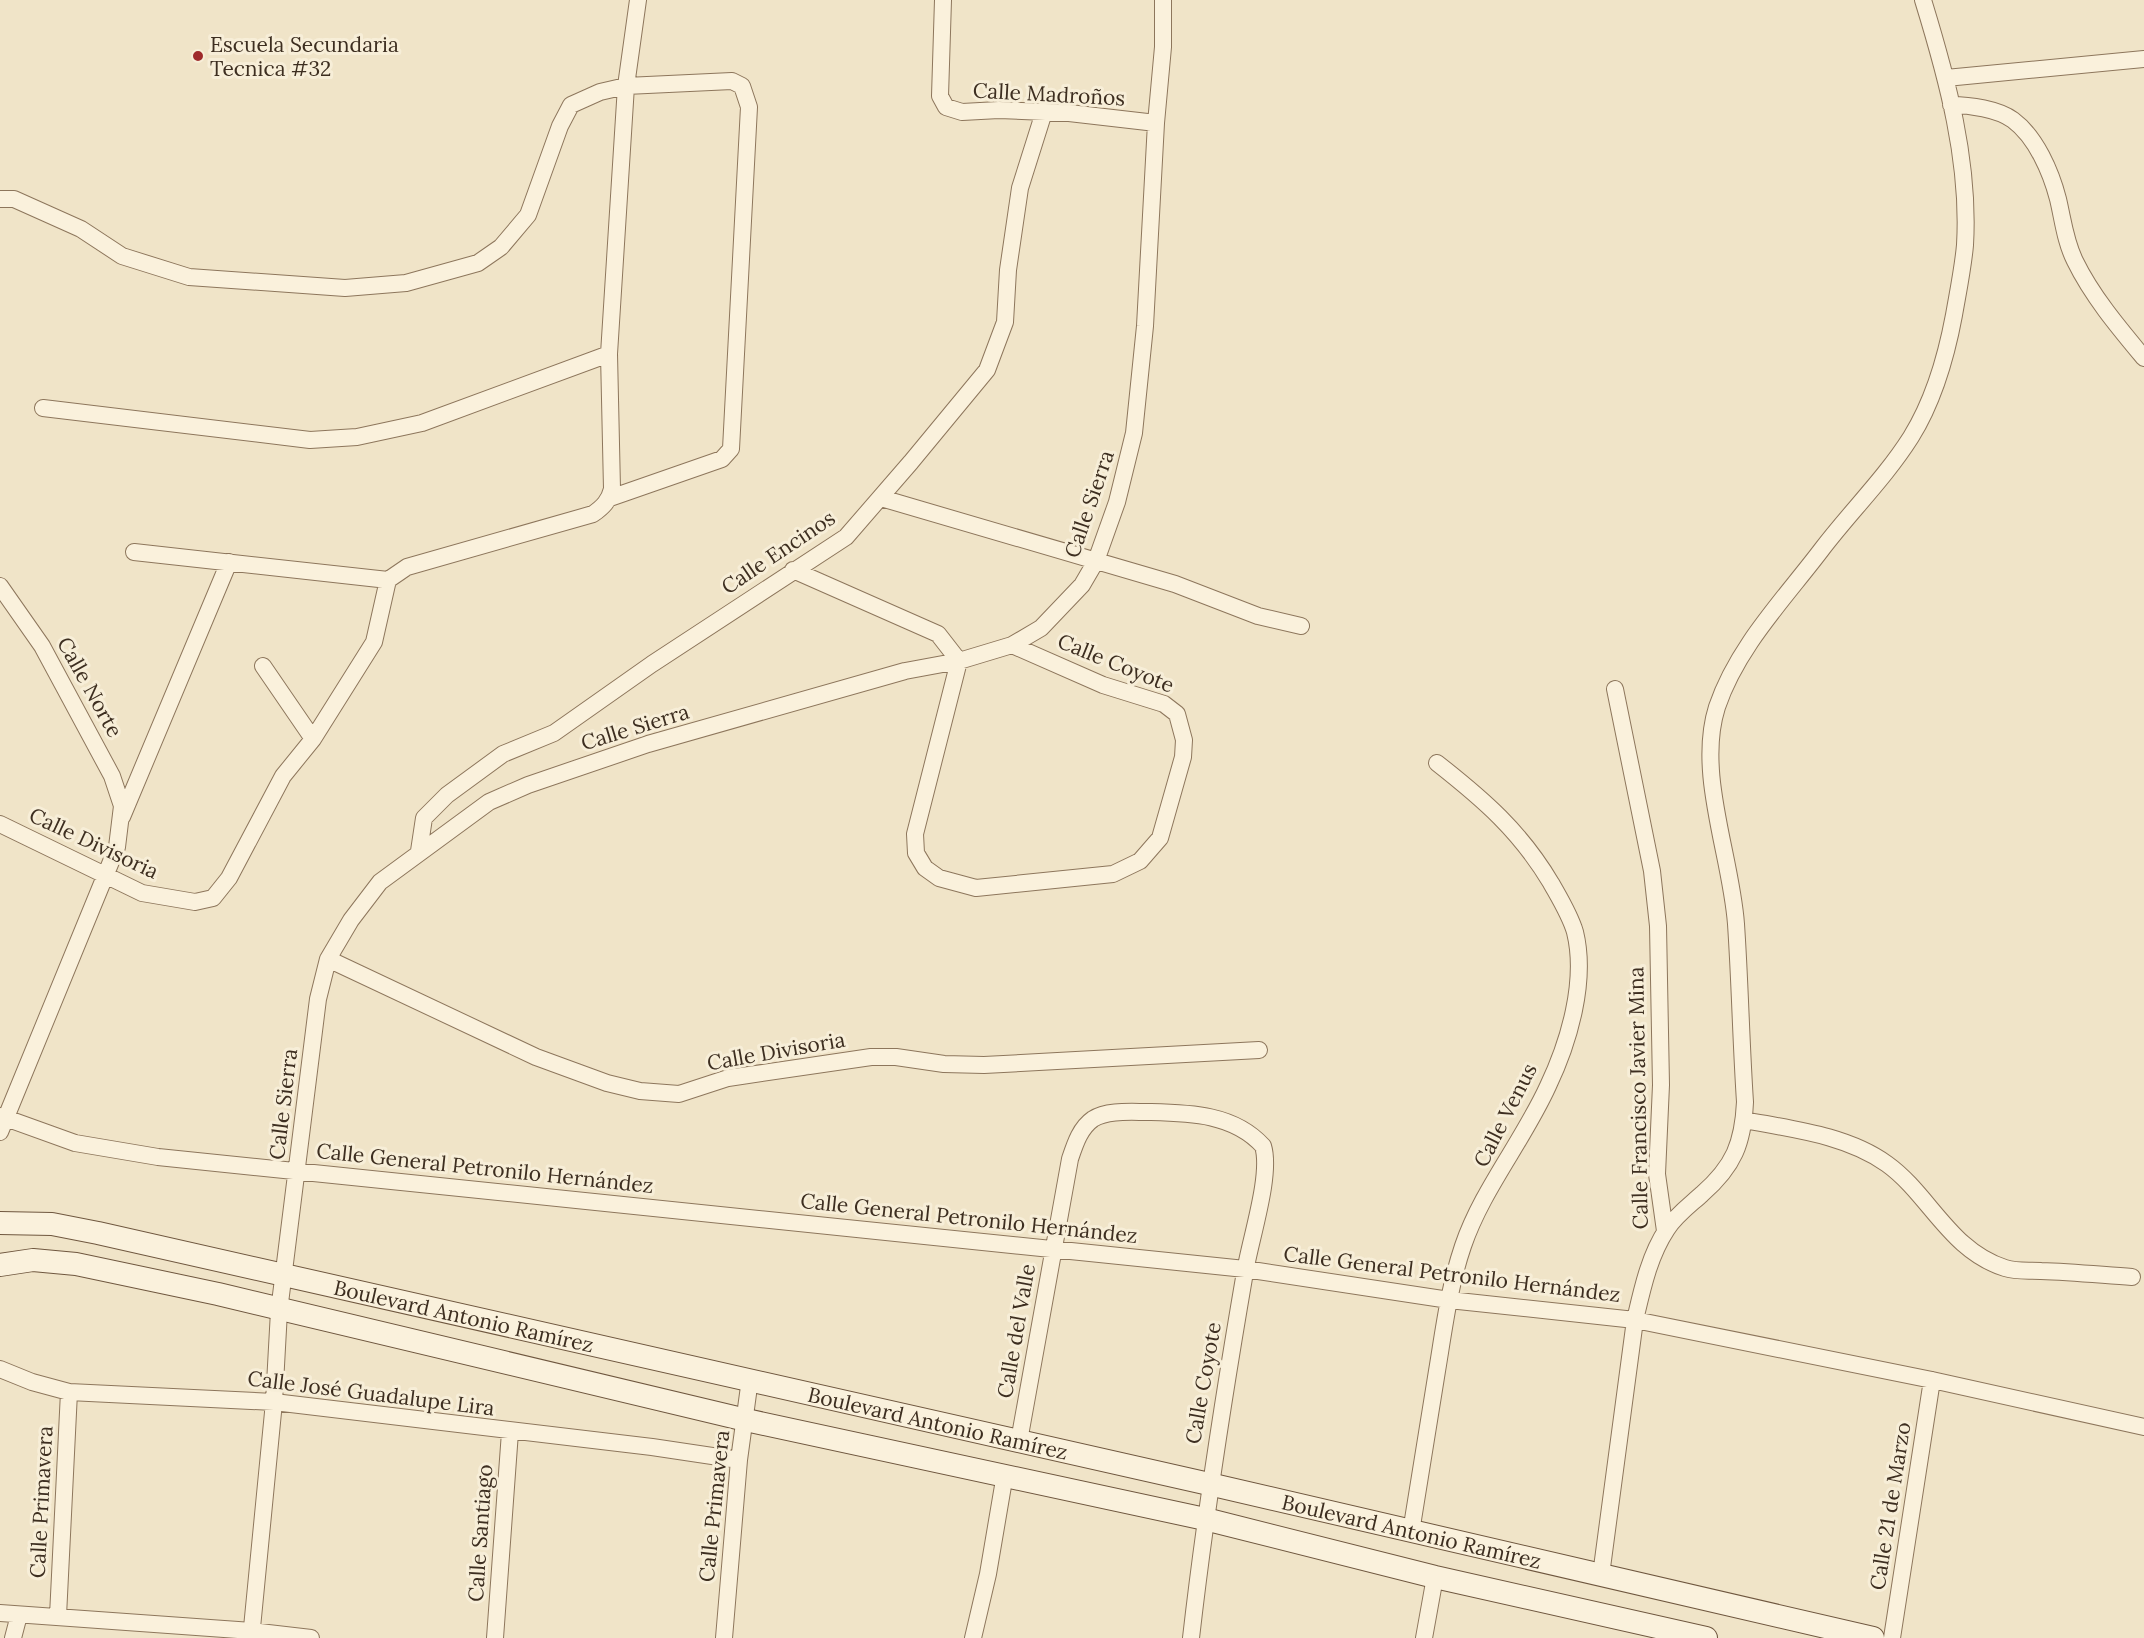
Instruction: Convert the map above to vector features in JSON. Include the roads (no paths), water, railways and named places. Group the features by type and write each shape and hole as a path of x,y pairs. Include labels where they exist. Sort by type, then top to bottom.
{"main road":[{"name":"Boulevard Antonio Ramírez","path":"0,1223 14,1221 66,1226 750,1379 1873,1638"},
{"name":"Boulevard Antonio Ramírez","path":"0,1265 33,1260 76,1264 218,1294 279,1311 746,1420 1005,1474 1205,1519 1664,1633 1707,1638"}],"street":[{"path":"610,498 612,489 609,354 626,86 638,0"},
{"name":"Calle Madroños","path":"943,0 939,86 942,104 952,110 1044,112 1156,123"},
{"name":"Calle Sierra","path":"252,1634 274,1402 279,1311 318,999 328,959 351,920 380,882 419,851 489,802 528,785 648,744 905,671 959,661 1012,645 1041,628 1065,606 1082,585 1096,561 1128,464 1134,433 1145,326 1156,123 1163,47 1163,0"},
{"path":"1665,1231 1727,1167 1741,1142 1744,1120 1736,923 1709,757 1717,707 1746,649 1848,514 1889,469 1911,436 1938,381 1948,350 1965,247 1960,166 1946,78 1923,0"},
{"path":"1946,78 2144,59"},
{"path":"0,199 14,199 81,229 122,256 189,277 345,288 406,283 478,263 501,247 528,214 570,105 600,92 626,86 732,81 742,86 749,107 731,449 722,459 610,498 593,514 407,567 388,580 134,552"},
{"path":"1951,105 1970,105 2012,119 2025,132 2052,180 2067,242 2074,260 2115,323 2144,358"},
{"name":"Calle Encinos","path":"419,851 424,818 447,795 503,754 554,733 793,570 846,537 880,498 987,370 1005,322 1008,270 1020,188 1044,112"},
{"path":"44,408 309,440 357,437 422,423 609,354"},
{"path":"880,498 1175,584 1258,616 1301,626"},
{"path":"2,1122 117,847 122,818 229,562"},
{"path":"793,570 938,634 959,661"},
{"path":"263,666 313,739 374,642 388,580"},
{"name":"Calle Norte","path":"0,586 42,646 96,743 119,794 122,818"},
{"name":"Calle Coyote","path":"959,661 915,834 916,854 926,868 939,878 976,888 1113,874 1140,861 1160,838 1183,757 1184,740 1177,714 1164,704 1103,685 1012,645"},
{"name":"Calle Francisco Javier Mina","path":"1601,1575 1635,1320 1645,1279 1665,1231 1657,1174 1661,1085 1658,926 1652,871 1615,689"},
{"name":"Calle Divisoria","path":"0,824 142,893 162,898 206,901 213,898 229,878 283,776 313,739"},
{"name":"Calle Venus","path":"1411,1532 1449,1300 1463,1246 1476,1215 1548,1086 1568,1033 1578,978 1578,958 1569,916 1525,843 1494,809 1437,763"},
{"name":"Calle Divisoria","path":"328,959 536,1057 607,1083 664,1095 679,1094 728,1078 871,1057 896,1057 944,1064 984,1065 1259,1050"},
{"name":"Calle del Valle","path":"1019,1441 1072,1152 1078,1136 1095,1118 1130,1112 1199,1114 1238,1127 1256,1138"},
{"path":"1744,1120 1808,1132 1857,1148 1886,1162 1942,1223 1977,1254 1998,1265 2026,1272 2132,1276"},
{"name":"Calle General Petronilo Hernández","path":"2,1122 75,1143 158,1157 1245,1269 1449,1300 1635,1320 1932,1380 2144,1427"},
{"name":"Calle Coyote","path":"1191,1638 1209,1484 1245,1269 1264,1179 1265,1152 1256,1138"},
{"name":"Calle José Guadalupe Lira","path":"0,1369 32,1382 69,1392 274,1402 652,1447 739,1460"},
{"name":"Calle Primavera","path":"724,1638 739,1460 750,1379"},
{"name":"Calle 21 de Marzo","path":"1892,1638 1932,1380"},
{"name":"Calle Primavera","path":"58,1616 69,1392"},
{"name":"Calle Santiago","path":"495,1638 510,1431"},
{"path":"973,1638 988,1574 1005,1474"},
{"path":"1424,1638 1435,1577"},
{"path":"0,1613 311,1638"},
{"path":"13,1638 19,1616"}],"place":[{"name":"Escuela Secundaria Tecnica #32","path":"198,56"}]}
